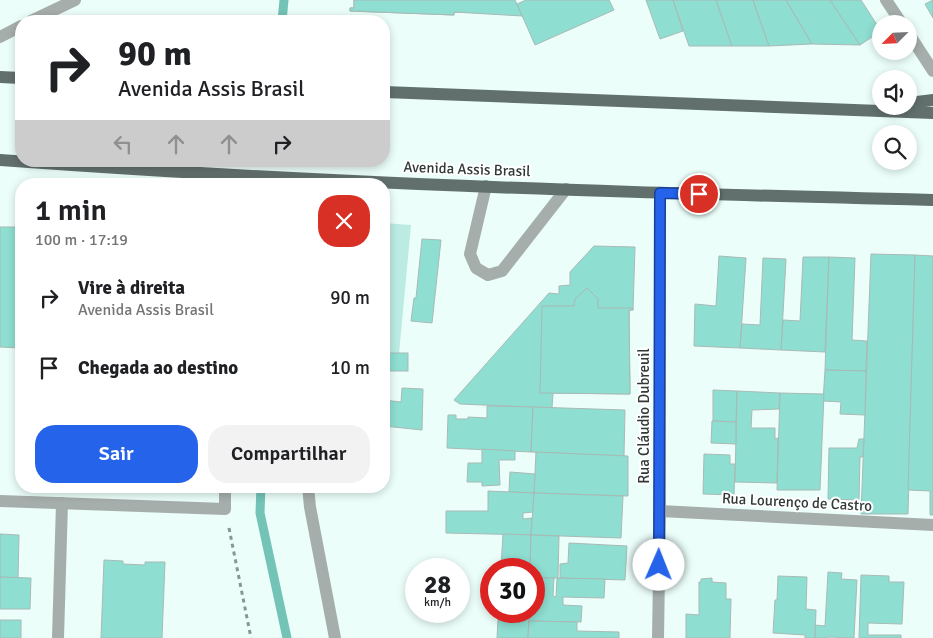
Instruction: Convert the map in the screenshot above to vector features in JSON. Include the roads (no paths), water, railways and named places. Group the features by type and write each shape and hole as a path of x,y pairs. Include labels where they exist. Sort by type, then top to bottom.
{"main road":[{"path":"0,77 15,78"},
{"path":"390,92 933,113"},
{"path":"917,102 933,100"},
{"path":"854,110 872,108"},
{"name":"Avenida Assis Brasil","path":"0,160 15,161"},
{"name":"Avenida Assis Brasil","path":"86,167 221,178"},
{"name":"Avenida Assis Brasil","path":"390,183 933,200"}],"street":[{"path":"44,15 75,0"},
{"path":"886,0 896,15"},
{"path":"0,37 15,29"},
{"path":"918,48 933,71"},
{"path":"486,186 470,254 476,268 488,275 502,271 566,190"},
{"name":"Rua Cláudio Dubreuil","path":"658,638 660,193"},
{"path":"0,501 225,510 225,493"},
{"path":"309,493 335,638"},
{"path":"58,638 62,503"},
{"name":"Rua Lourenço de Castro","path":"660,510 933,525"}],"waterway":[{"path":"283,15 284,0"},
{"path":"261,493 260,513 287,638"}]}
